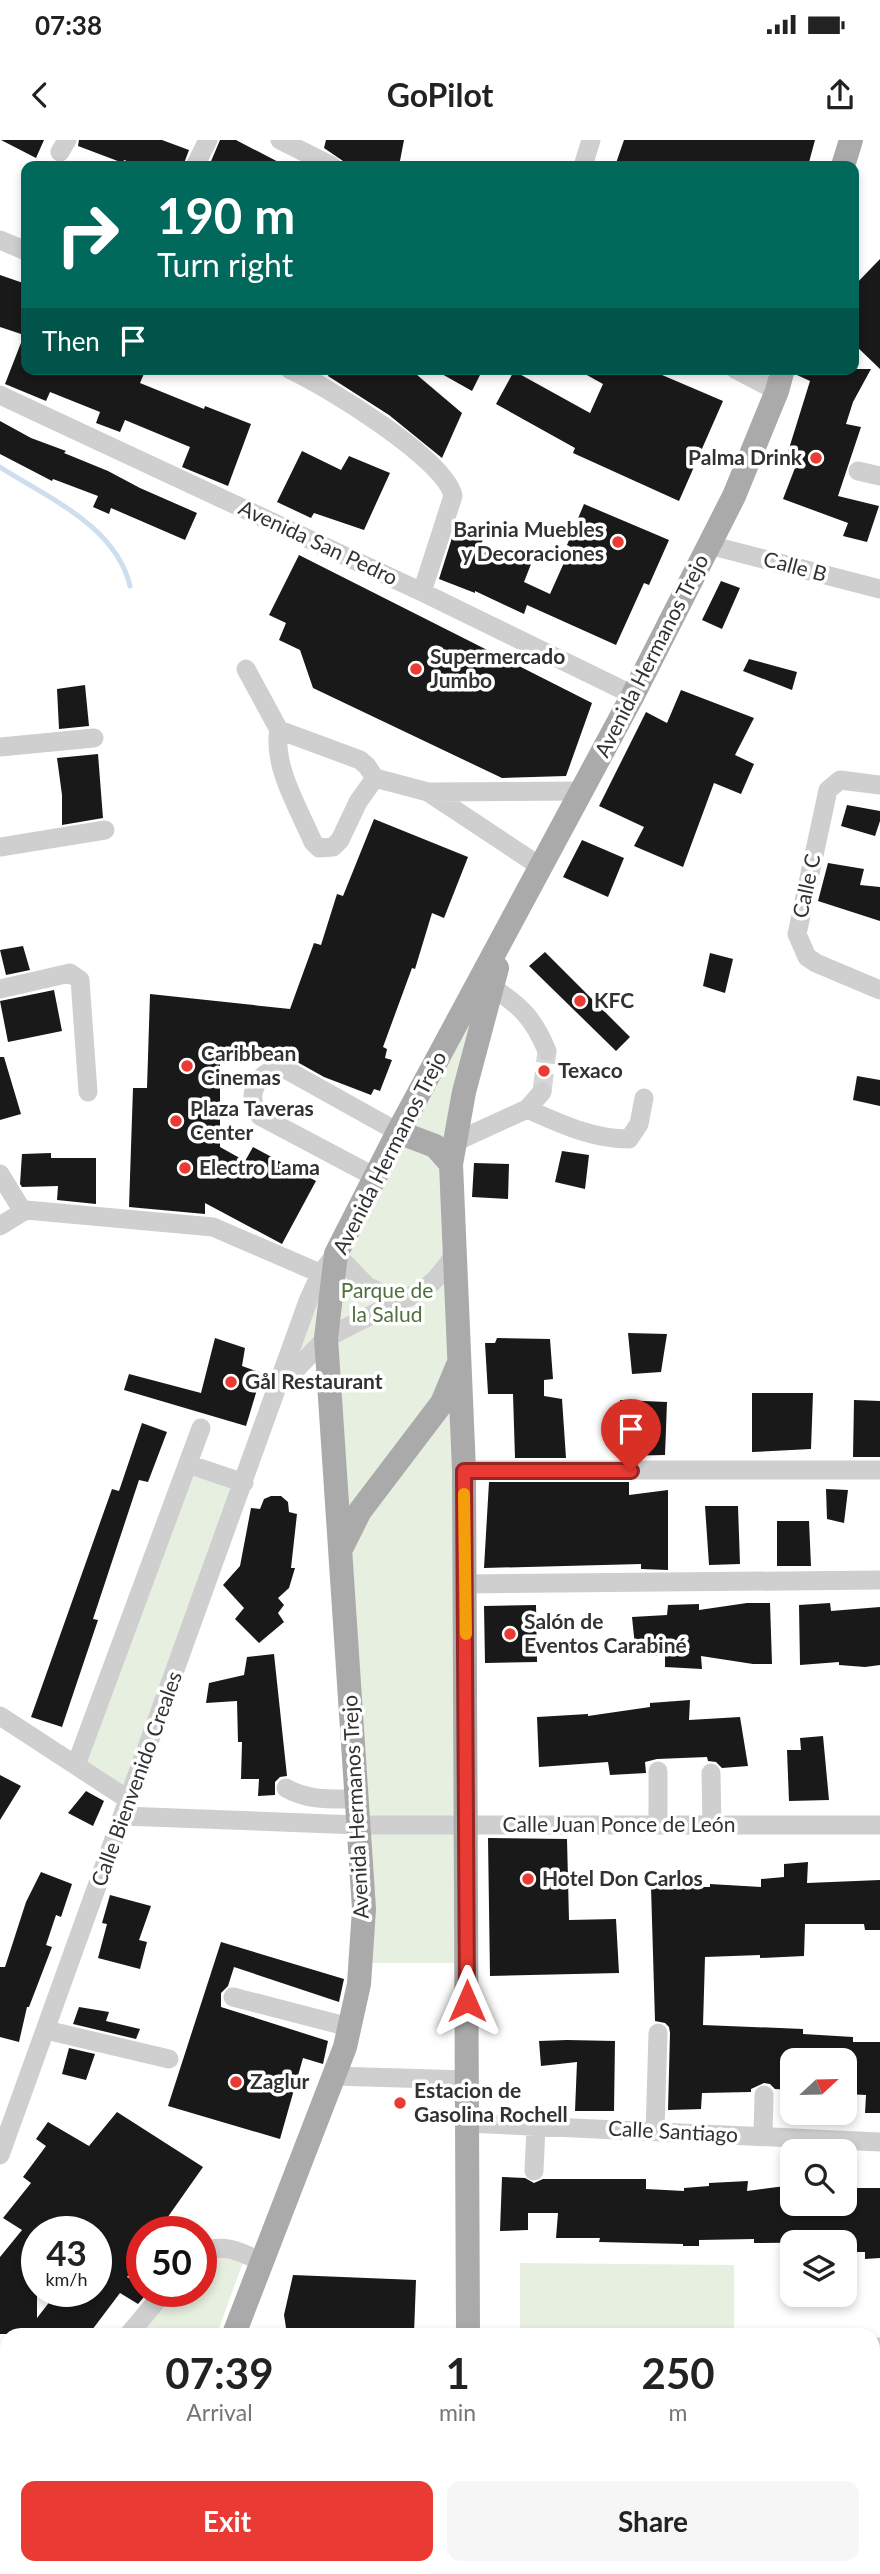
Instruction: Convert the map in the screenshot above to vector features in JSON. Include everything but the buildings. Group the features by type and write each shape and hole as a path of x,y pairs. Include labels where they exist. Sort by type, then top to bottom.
{"main road":[{"path":"845,161 851,140"},
{"name":"Avenida Hermanos Trejo","path":"236,2328 345,2047 359,1983 364,1909 326,1338 329,1269 398,1132 633,695 734,496 780,380"},
{"name":"Avenida Hermanos Trejo","path":"340,1552 360,1511 442,1403 460,1360 453,1153 467,1080 504,936"},
{"path":"398,1132 453,1153"},
{"path":"460,1360 466,1584 468,2328"}],"street":[{"path":"198,161 208,140"},
{"path":"280,140 322,161"},
{"path":"585,161 591,140"},
{"path":"0,240 21,249"},
{"path":"300,375 372,417 449,485 453,496 422,592"},
{"path":"760,375 780,380"},
{"name":"Avenida San Pedro","path":"0,395 422,592 633,695"},
{"path":"858,471 880,476"},
{"name":"Calle B","path":"709,545 879,584"},
{"path":"246,669 279,730 279,761 313,842 320,848 333,847 341,841 358,802 374,778"},
{"path":"279,730 360,760 374,778 428,792 582,791"},
{"path":"0,747 94,738"},
{"name":"Calle C","path":"880,785 840,780 828,790 797,934 807,957 817,964 880,990"},
{"path":"428,792 541,867"},
{"path":"0,847 105,830"},
{"path":"0,989 71,973 80,980 88,1092"},
{"path":"492,987 519,1005 538,1030 547,1051"},
{"path":"375,1177 260,1115 252,1103 252,1096 267,1071 285,1069 398,1132"},
{"path":"453,1153 527,1109 542,1092"},
{"path":"527,1109 576,1131 609,1139 629,1139 639,1124 644,1098"},
{"path":"0,1174 22,1210"},
{"path":"0,1226 22,1210 213,1227 329,1269 399,1301"},
{"name":"Calle Bienvenido Creales","path":"273,1403 284,1384 326,1338 418,1294 438,1279 456,1252"},
{"name":"Calle Bienvenido Creales","path":"0,2155 308,1301 329,1269"},
{"path":"76,1765 201,1428"},
{"path":"188,1464 244,1483"},
{"path":"464,1471 880,1471"},
{"path":"466,1584 880,1580"},
{"path":"0,1716 76,1765 126,1808"},
{"path":"658,1771 658,1825"},
{"path":"711,1773 712,1825"},
{"path":"286,1788 296,1794 313,1798 356,1799"},
{"name":"Calle Juan Ponce de León","path":"126,1808 358,1825 880,1825"},
{"path":"233,1997 349,2027"},
{"path":"46,2030 169,2060"},
{"path":"655,2132 658,2034"},
{"path":"334,2076 467,2080"},
{"path":"763,2136 764,2095"},
{"name":"Calle Santiago","path":"467,2123 880,2142"},
{"path":"534,2171 536,2126"},
{"path":"217,2248 227,2247 262,2262"},
{"path":"135,2328 151,2307"}],"green space":[{"name":"Parque de la Salud","path":"504,936 451,1164 467,1963 360,1963 326,1339 284,1384 308,1301"},
{"path":"190,1460 244,1483 129,1800 76,1765"},
{"path":"217,2253 246,2254 219,2328 134,2328 152,2307 217,2307"},
{"path":"520,2263 734,2265 734,2328 520,2328"}],"waterway":[{"path":"0,467 59,502 95,530 111,546 130,586"}],"tunnel":[{"path":"542,1092 547,1051"}],"slow traffic":[{"path":"464,1494 466,1634"}],"place":[{"name":"Palma Drink","path":"816,458"},
{"name":"Barinia Muebles y Decoraciones","path":"618,542"},
{"name":"Supermercado Jumbo","path":"416,669"},
{"name":"KFC","path":"580,1001"},
{"name":"Caribbean Cinemas","path":"187,1066"},
{"name":"Texaco","path":"544,1071"},
{"name":"Plaza Taveras Center","path":"176,1121"},
{"name":"Electro Lama","path":"185,1168"},
{"name":"Gål Restaurant","path":"231,1382"},
{"name":"Salón de Eventos Carabiné","path":"510,1634"},
{"name":"Hotel Don Carlos","path":"528,1879"},
{"name":"Zaglur","path":"236,2082"},
{"name":"Estacion de Gasolina Rochell","path":"400,2103"}],"route":[{"path":"467,2001 464,1471 631,1471"}]}
